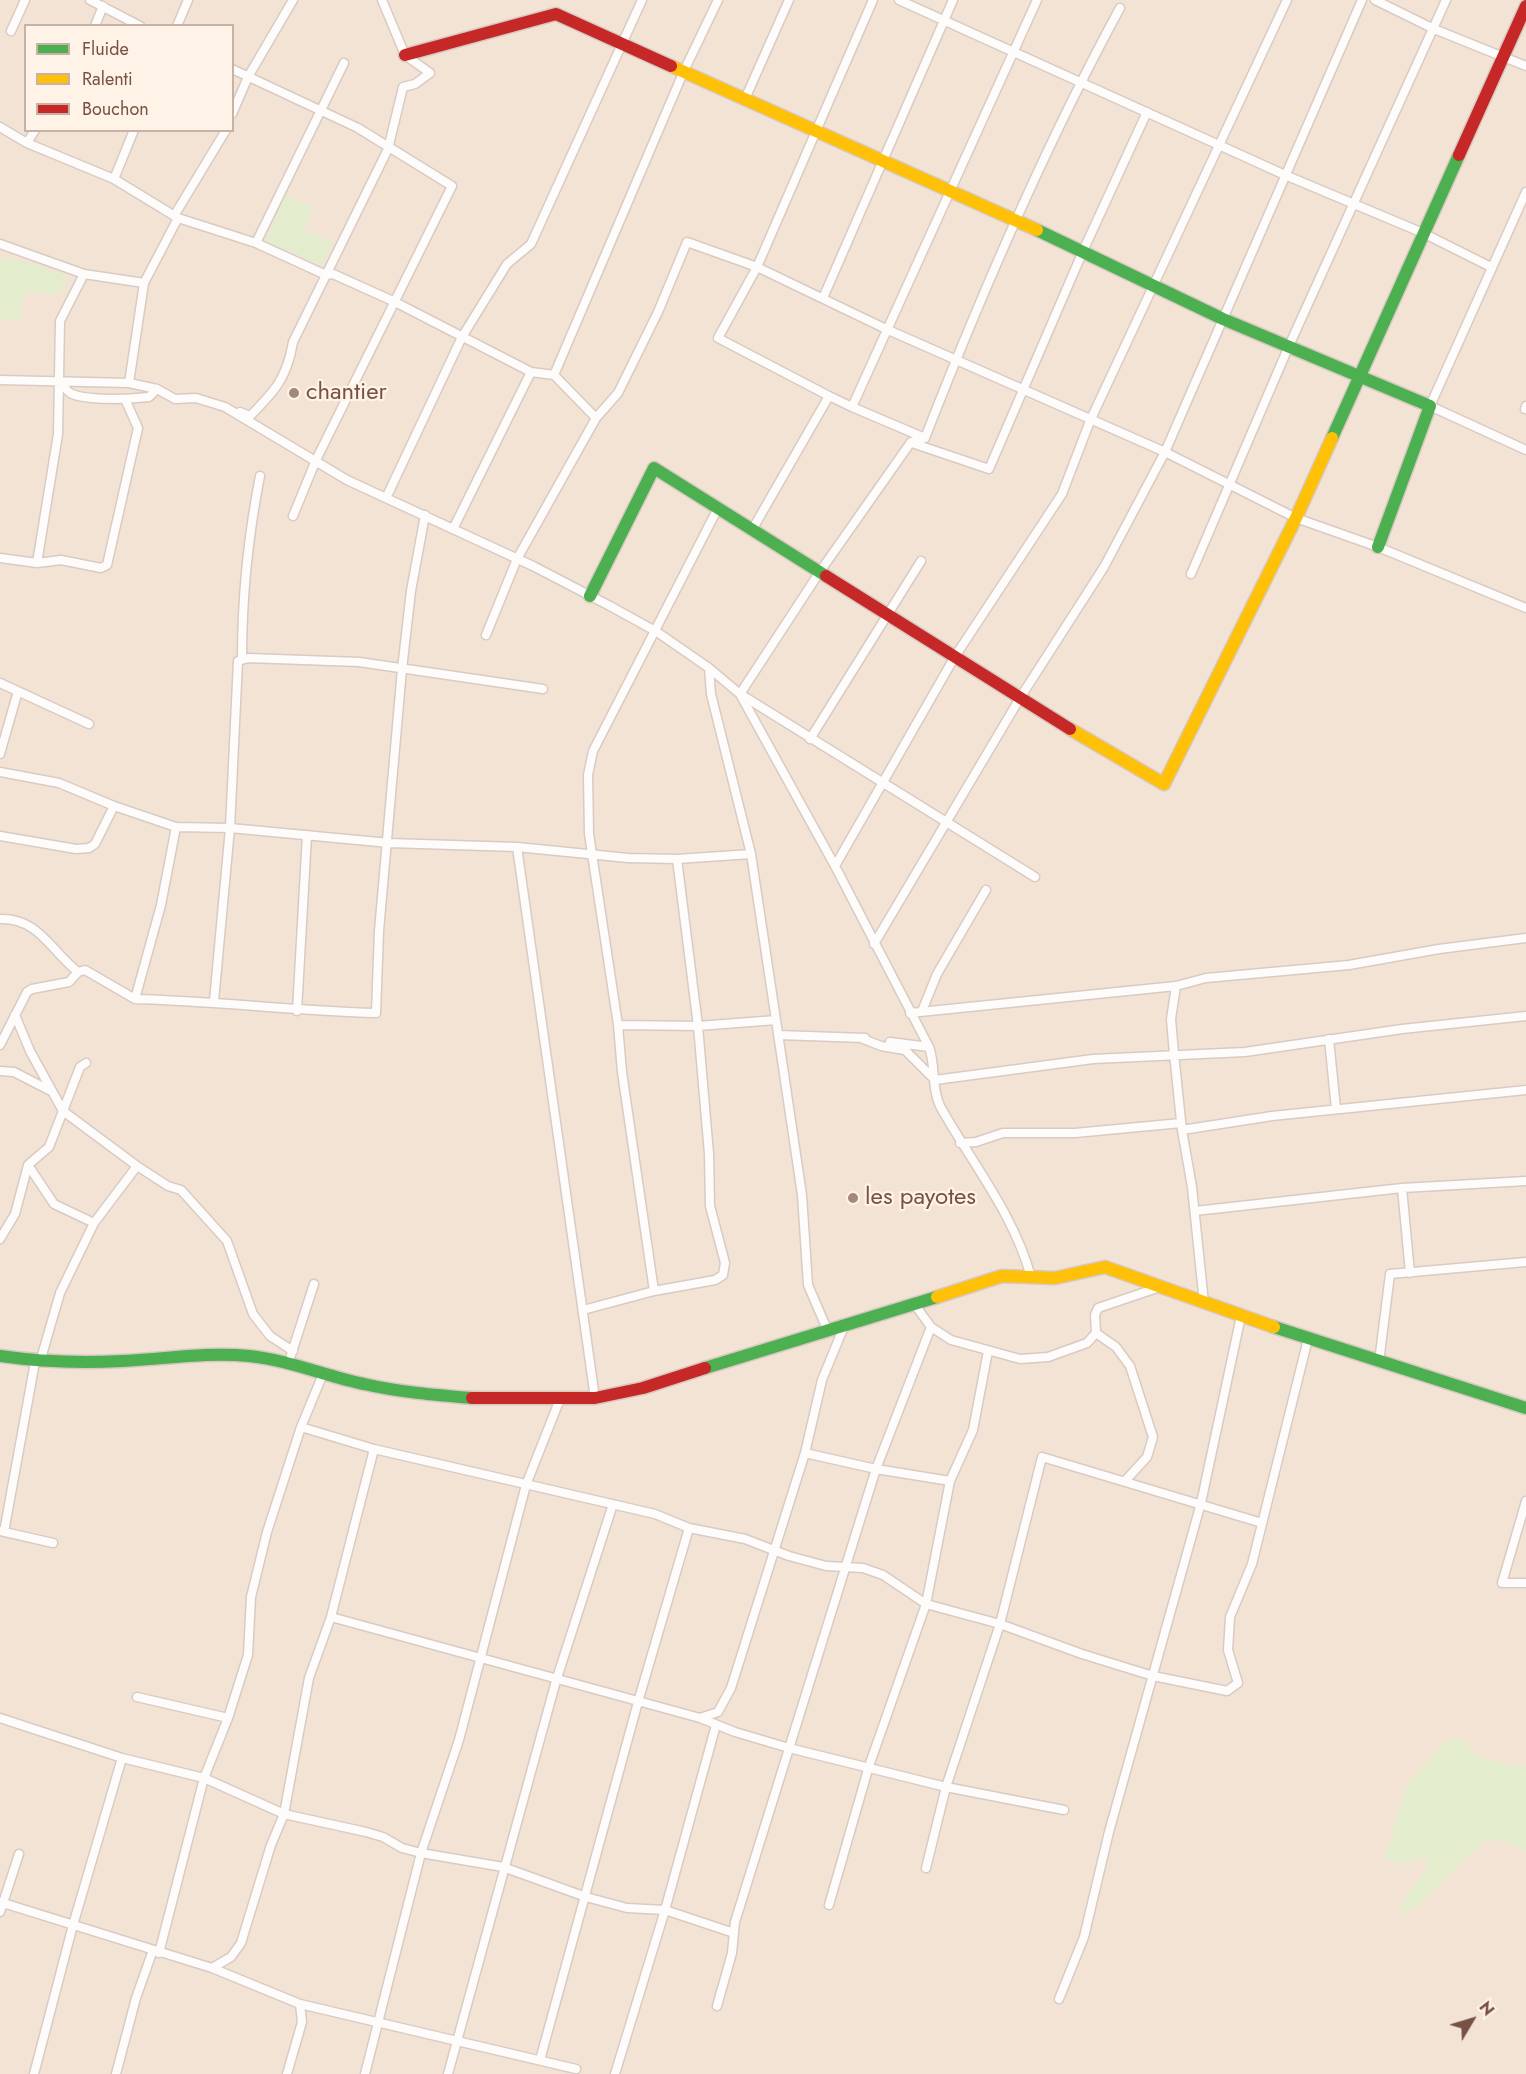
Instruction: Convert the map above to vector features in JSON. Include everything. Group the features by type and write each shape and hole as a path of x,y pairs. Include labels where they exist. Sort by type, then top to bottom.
{"street":[{"path":"11,31 25,0"},
{"path":"90,0 136,24"},
{"path":"178,24 188,0"},
{"path":"234,109 248,77 293,0"},
{"path":"387,496 462,337 507,264 531,244 642,0"},
{"path":"554,375 683,73 718,0"},
{"path":"745,99 789,0"},
{"path":"873,0 757,267 718,338 852,407 925,438"},
{"path":"899,0 1285,175 1423,234 1491,267"},
{"path":"823,297 953,0"},
{"path":"852,407 1037,0"},
{"path":"834,866 954,658 1062,494 1090,421 1152,284 1221,145 1287,0"},
{"path":"874,944 1020,698 1104,567 1165,452 1362,0"},
{"path":"1375,0 1434,29 1526,66"},
{"path":"1191,574 1288,348 1446,0"},
{"path":"0,381 129,383 157,389 175,399 196,398 250,416 279,387 290,358 292,342 388,149 403,87 415,84 430,73 405,55 382,2"},
{"path":"96,24 103,6"},
{"path":"590,596 654,468 1089,742 1164,784 1296,518 1357,377 1526,6"},
{"path":"925,438 1016,222 1080,82 1120,8"},
{"path":"405,55 556,14 1083,251 1223,319 1430,406 1526,450"},
{"path":"256,243 344,63"},
{"path":"234,70 358,128 388,149 452,186 316,460 293,516"},
{"path":"911,442 989,469 1083,251 1147,112"},
{"path":"0,127 27,143 114,179 176,217 256,243 326,275 333,274 393,301 531,372 554,375 596,418"},
{"path":"27,143 34,132"},
{"path":"114,179 133,132"},
{"path":"129,383 144,283 176,217 225,132"},
{"path":"1378,548 1430,406 1526,192"},
{"path":"486,635 517,559 596,418 618,393 658,312 687,242 757,267 886,329 1090,421 1165,452 1231,483 1296,518 1378,548 1526,609"},
{"path":"0,244 84,274 144,283"},
{"path":"37,563 58,434 60,321 84,274"},
{"path":"453,529 531,372"},
{"path":"59,382 71,394 126,399 149,398 157,389"},
{"path":"752,530 830,396"},
{"path":"0,558 37,563 61,560 101,568 109,560 138,428 126,399"},
{"path":"225,407 347,480 387,496 517,559 657,632 709,668 740,694 1035,877"},
{"path":"740,694 819,573 911,442 925,438"},
{"path":"214,1001 230,828 236,666 242,658 242,600 251,525 260,476"},
{"path":"654,1291 622,1072 618,1025 589,834 588,775 593,751 657,632 718,508"},
{"path":"0,1045 15,1015 32,989 69,982 78,972 85,969 135,999 214,1001 297,1011 376,1013 379,931 402,669 411,591 425,515"},
{"path":"810,739 921,561"},
{"path":"242,658 326,659 543,689"},
{"path":"709,668 711,694 751,854 802,1195 808,1285 827,1329"},
{"path":"0,683 89,724"},
{"path":"0,754 18,691"},
{"path":"740,694 929,1047 936,1097 960,1143 1007,1216 1023,1249 1031,1277"},
{"path":"0,772 59,783 114,806 176,827 230,828 388,843 517,847 593,855 676,859 751,854"},
{"path":"0,836 76,849 89,848 95,844 114,806"},
{"path":"135,999 161,905 176,827"},
{"path":"297,1011 307,835"},
{"path":"517,847 595,1398"},
{"path":"583,1310 654,1291 715,1280 723,1275 725,1263 710,1206 709,1154 698,1026 676,859"},
{"path":"922,1011 937,974 986,890"},
{"path":"0,919 14,919 28,923 62,960 78,972"},
{"path":"910,1013 1176,986 1206,978 1349,965 1439,949 1526,938"},
{"path":"1176,986 1172,1019 1174,1054 1181,1126 1195,1211 1204,1303"},
{"path":"15,1015 50,1090 63,1111 137,1166 168,1185 181,1190 227,1241 253,1314 270,1336 291,1356 323,1374 386,1389 429,1395 595,1398 643,1388 1002,1276 1055,1278 1113,1268 1308,1339 1526,1408"},
{"path":"935,1080 1093,1059 1245,1052 1526,1016"},
{"path":"618,1025 698,1026 776,1020"},
{"path":"778,1035 861,1038 929,1047"},
{"path":"861,1038 881,1046 905,1050 935,1080"},
{"path":"1329,1040 1336,1109"},
{"path":"0,1239 15,1214 28,1165 49,1147 80,1067 86,1063"},
{"path":"0,1071 14,1072 50,1090"},
{"path":"960,1143 976,1142 1003,1133 1075,1133 1181,1126 1526,1090"},
{"path":"28,1165 54,1204 94,1222"},
{"path":"53,1543 2,1532 38,1362 60,1293 94,1222 137,1166"},
{"path":"1195,1211 1402,1188 1526,1181"},
{"path":"1402,1188 1410,1272"},
{"path":"1379,1362 1390,1274 1526,1262"},
{"path":"291,1356 314,1284"},
{"path":"915,1305 931,1327 951,1340 1020,1359 1048,1357 1087,1343 1096,1333 1095,1315 1098,1308 1160,1287"},
{"path":"1059,1999 1084,1937 1109,1832 1201,1503 1241,1316"},
{"path":"700,1718 718,1712 727,1700 805,1453 822,1380 845,1324"},
{"path":"717,2006 732,1953 735,1922 876,1469 931,1327"},
{"path":"1096,1333 1116,1347 1130,1366 1153,1437 1148,1457 1125,1481"},
{"path":"301,1427 374,1449 655,1514 689,1528 745,1539 826,1566 846,1565 883,1575 926,1604 1000,1624 1153,1676 1227,1691 1236,1686 1238,1677 1228,1650 1230,1617 1252,1564 1308,1339"},
{"path":"829,1905 869,1766 926,1604 951,1481 973,1430 988,1351"},
{"path":"0,1356 38,1362 121,1361 211,1354 291,1356"},
{"path":"116,2074 136,1998 156,1952 204,1778 228,1718 248,1655 251,1597 256,1575 301,1427 323,1374"},
{"path":"365,2074 421,1853 459,1740 526,1485 560,1399"},
{"path":"212,1968 231,1957 241,1942 271,1845 284,1814 309,1678 331,1617 374,1449"},
{"path":"805,1453 876,1469 951,1481"},
{"path":"926,1868 946,1787 1000,1624 1042,1457 1262,1523"},
{"path":"1526,1501 1502,1583 1526,1584"},
{"path":"448,2074 556,1680 613,1504"},
{"path":"540,2060 638,1702 689,1528"},
{"path":"331,1617 700,1718 789,1748 869,1766 946,1787 1064,1810"},
{"path":"137,1697 228,1718"},
{"path":"0,1718 122,1758 204,1778 284,1814 366,1832 383,1837 402,1848 421,1853 503,1867 586,1898 627,1908 665,1910 734,1933"},
{"path":"615,2074 665,1910 716,1725"},
{"path":"34,2074 73,1925 122,1758"},
{"path":"0,1912 19,1854"},
{"path":"2,1902 212,1968 300,2004 576,2069"},
{"path":"287,2074 302,2022 300,2004"}],"shaded area":[{"path":"0,0 1526,0 1526,2074 0,2074"}],"green space":[{"path":"285,195 313,207 304,230 333,242 323,266 265,241"},
{"path":"0,258 30,263 67,276 60,294 29,291 19,307 23,320 0,319"},
{"path":"1462,1738 1482,1757 1526,1766 1526,1850 1499,1840 1483,1842 1414,1909 1399,1913 1423,1873 1429,1857 1399,1864 1384,1859 1407,1785 1446,1741"}],"traffic: fast":[{"path":"1332,438 1459,155"},
{"path":"1037,230 1223,319 1430,406 1378,547"},
{"path":"590,596 654,468 826,576"},
{"path":"705,1368 937,1297"},
{"path":"1274,1327 1526,1408"},
{"path":"0,1356 46,1361 91,1362 202,1355 249,1356 278,1361 377,1387 472,1398"}],"traffic: slow":[{"path":"671,66 1037,230"},
{"path":"1070,729 1164,784 1296,518 1332,438"},
{"path":"937,1297 1002,1276 1055,1278 1105,1267 1274,1327"}],"traffic: jam":[{"path":"1459,155 1526,6"},
{"path":"405,55 556,14 671,66"},
{"path":"826,576 1070,729"},
{"path":"472,1398 595,1398 643,1388 705,1368"}],"place":[{"name":"chantier","path":"294,393"},
{"name":"les payotes","path":"853,1198"}]}
